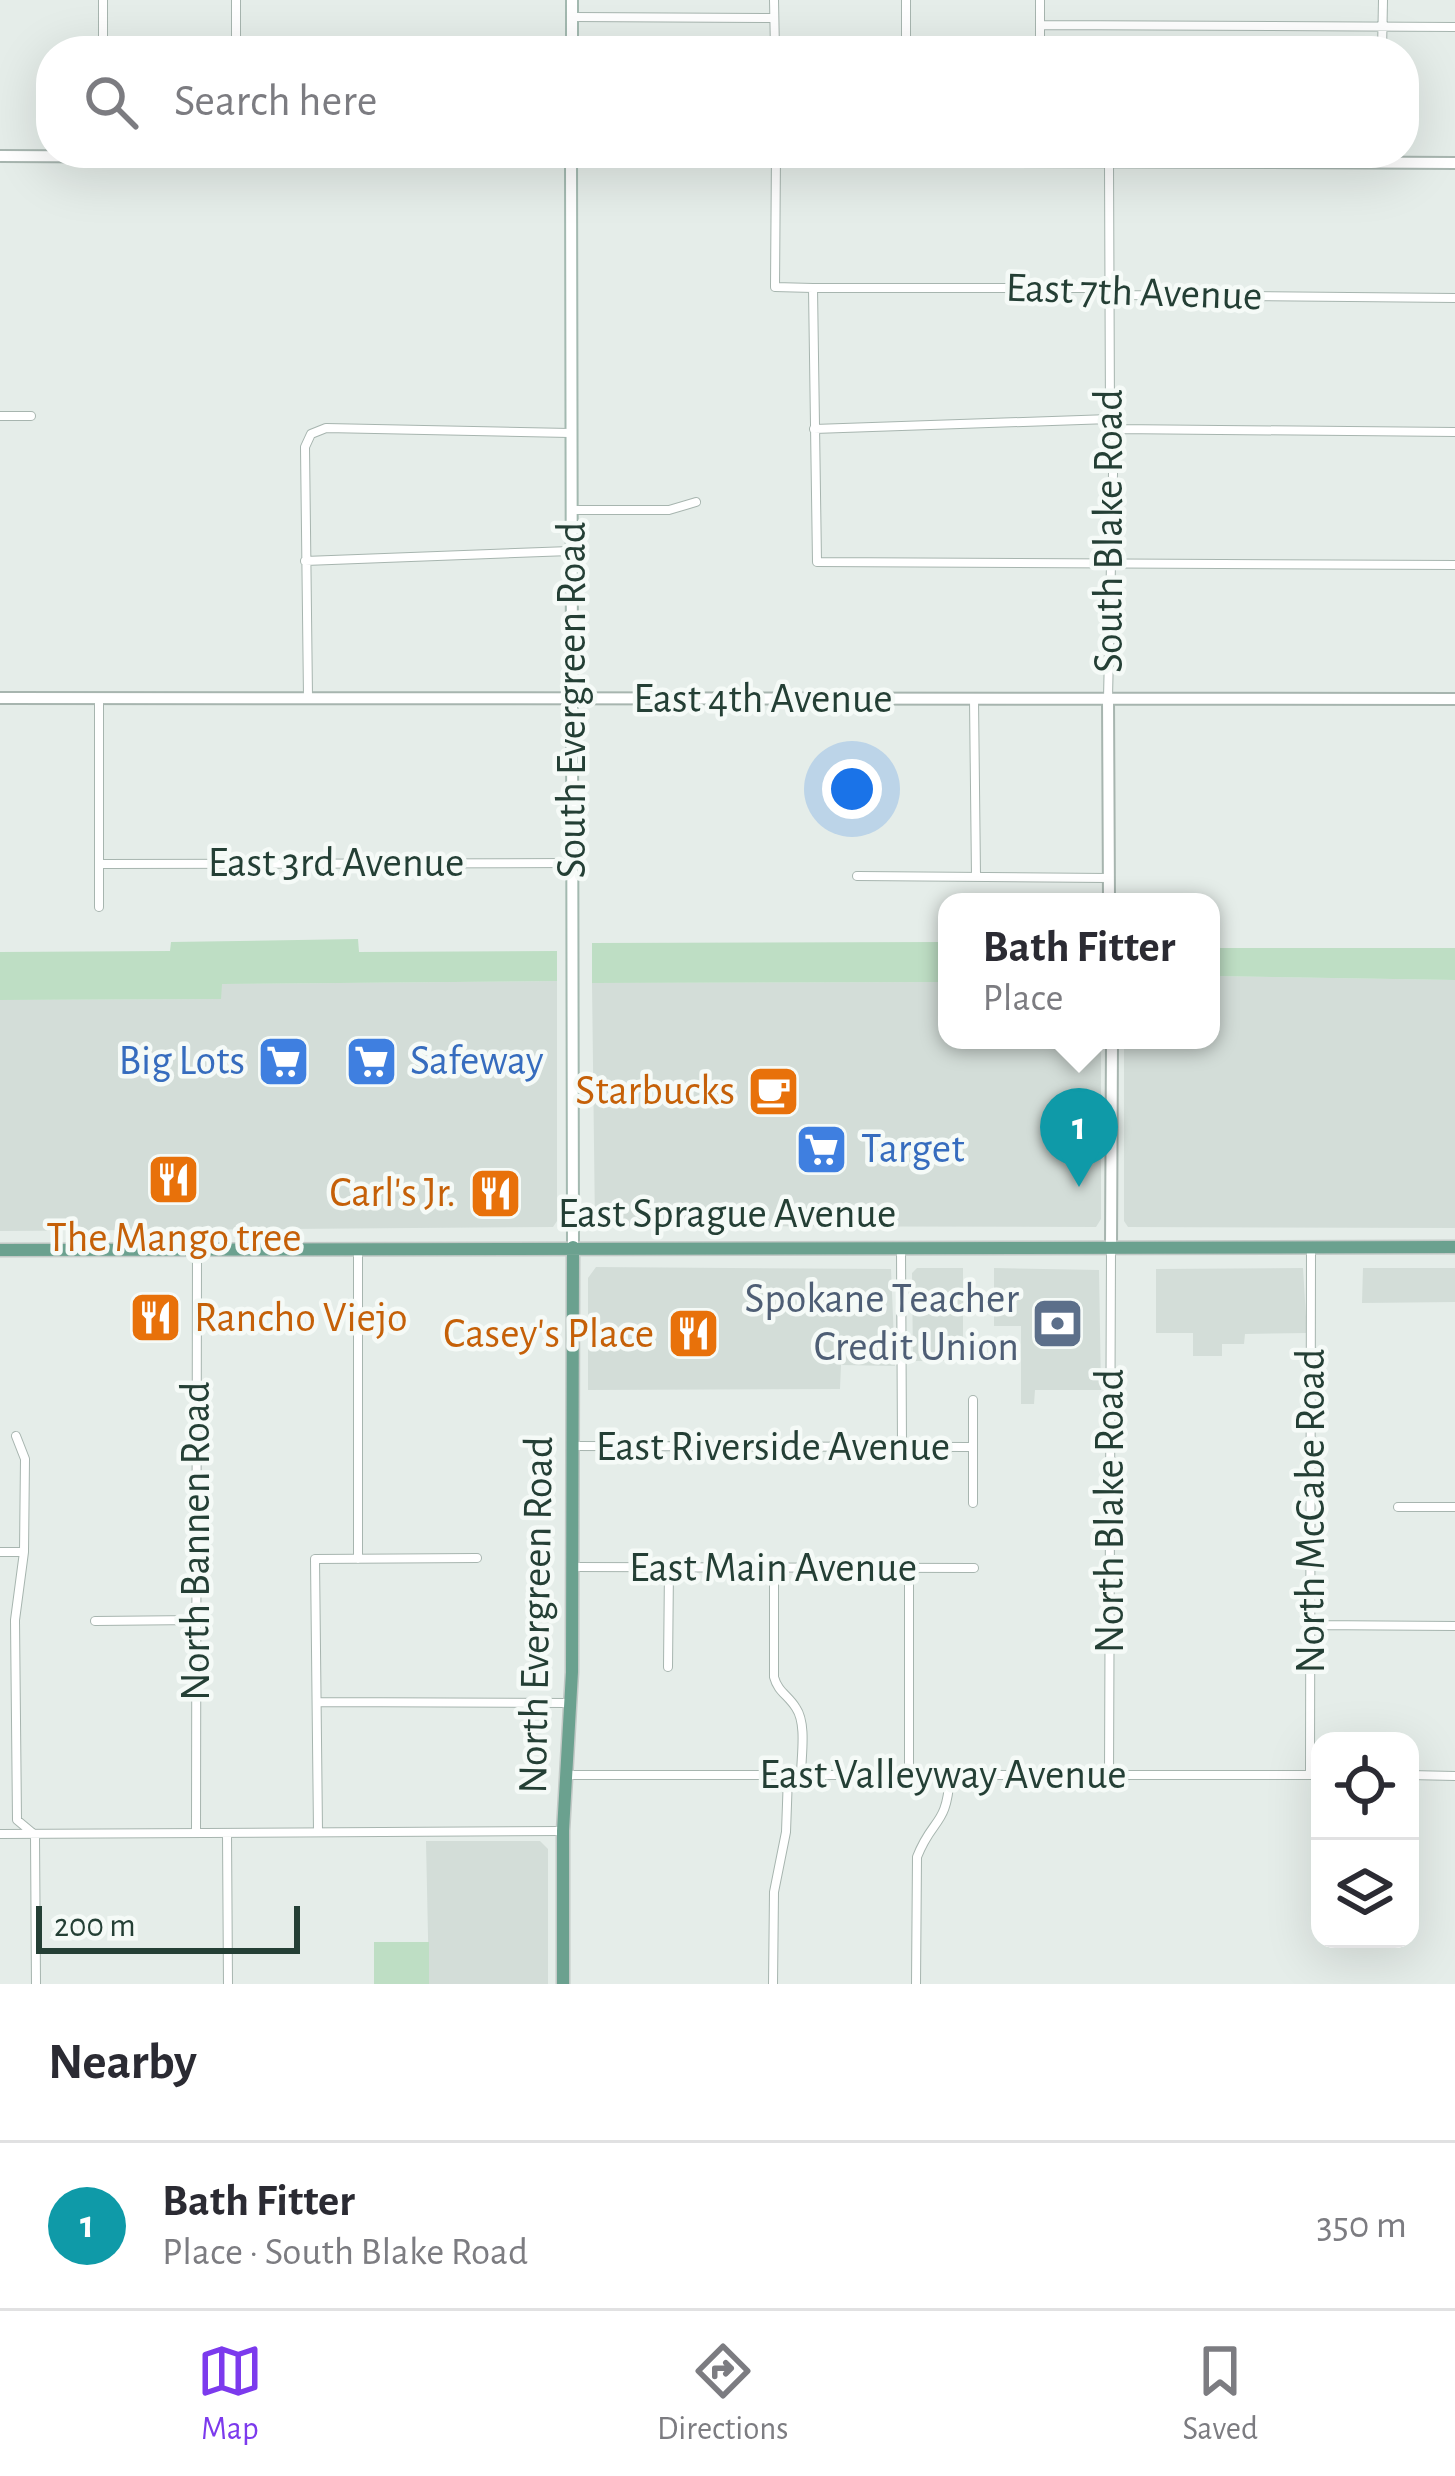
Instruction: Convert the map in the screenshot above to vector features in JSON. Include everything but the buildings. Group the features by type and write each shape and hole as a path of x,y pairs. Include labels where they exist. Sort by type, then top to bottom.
{"main road":[{"name":"North Evergreen Road","path":"563,1984 563,1832 571,1703 573,1247"},
{"name":"East Sprague Avenue","path":"0,1250 1455,1247"}],"street":[{"path":"103,0 103,36"},
{"path":"236,0 236,36"},
{"path":"572,0 572,36"},
{"path":"774,0 775,36"},
{"path":"906,0 906,36"},
{"path":"1040,0 1040,36"},
{"path":"1382,0 1382,36"},
{"path":"572,17 774,18"},
{"path":"1040,26 1455,27"},
{"path":"0,156 36,155"},
{"path":"1419,160 1455,163"},
{"name":"South Evergreen Road","path":"571,168 573,1247"},
{"path":"776,168 775,286 813,288 817,562 1455,565"},
{"name":"South Blake Road","path":"1109,168 1110,419 1114,430 1109,893"},
{"name":"East 7th Avenue","path":"813,288 1097,288 1121,295 1455,298"},
{"path":"0,416 31,416"},
{"path":"814,429 1110,419"},
{"path":"308,697 304,447 311,434 326,428 570,433"},
{"path":"1114,430 1455,432"},
{"path":"570,510 669,510 696,502"},
{"path":"305,561 570,551"},
{"name":"East 4th Avenue","path":"0,698 1455,699"},
{"path":"99,698 99,908"},
{"path":"974,699 976,876"},
{"name":"East 3rd Avenue","path":"99,864 573,862"},
{"path":"856,876 1108,878"},
{"path":"1111,1247 1112,1049"},
{"path":"902,1247 902,1448"},
{"name":"North Blake Road","path":"1108,1775 1111,1247"},
{"name":"North McCabe Road","path":"1311,1247 1314,1732"},
{"path":"358,1248 358,1559"},
{"name":"North Bannen Road","path":"196,1249 196,1832"},
{"path":"973,1400 973,1503"},
{"path":"16,1436 25,1459 25,1552 15,1620 17,1820 34,1834 36,1984"},
{"name":"East Riverside Avenue","path":"573,1446 973,1448"},
{"path":"1398,1507 1455,1507"},
{"path":"0,1552 25,1552"},
{"path":"318,1831 315,1559 477,1558"},
{"name":"East Main Avenue","path":"572,1567 974,1568"},
{"path":"668,1666 669,1568"},
{"path":"774,1568 774,1677 801,1718 801,1776"},
{"path":"909,1568 909,1774"},
{"path":"95,1621 196,1620"},
{"path":"1311,1624 1455,1626"},
{"path":"317,1702 571,1703"},
{"path":"916,1984 916,1857 943,1820 950,1774"},
{"name":"East Valleyway Avenue","path":"566,1775 1311,1775"},
{"path":"1419,1775 1455,1776"},
{"path":"773,1984 774,1892 786,1832 788,1776"},
{"path":"0,1834 563,1832"},
{"path":"227,1833 228,1984"}],"shaded area":[{"path":"1220,976 1455,980 1455,1228 1128,1227 1124,1221 1124,1049 1220,1049"},
{"path":"557,981 557,1221 553,1227 0,1231 0,1000 220,999 221,984"},
{"path":"938,982 938,1049 1101,1049 1101,1219 1096,1227 595,1226 592,983"},
{"path":"596,1267 891,1269 895,1366 841,1365 840,1389 588,1390 588,1278"},
{"path":"917,1268 963,1268 963,1361 913,1361 912,1273"},
{"path":"994,1268 1099,1270 1101,1390 1035,1390 1034,1404 1021,1404 1021,1326 994,1326"},
{"path":"1303,1268 1307,1333 1245,1334 1244,1344 1222,1344 1222,1356 1193,1356 1193,1333 1156,1333 1156,1269"},
{"path":"1363,1268 1455,1268 1455,1302 1362,1303"},
{"path":"426,1841 540,1841 548,1849 548,1984 429,1984"}],"green space":[{"path":"358,939 359,952 557,951 557,981 222,984 221,999 0,1000 0,952 170,951 171,942"},
{"path":"938,942 938,982 592,983 592,943"},
{"path":"1220,948 1455,948 1455,980 1220,976"},
{"path":"374,1942 429,1942 429,1984 374,1984"}],"place":[{"name":"Big Lots","path":"284,1061"},
{"name":"Safeway","path":"371,1061"},
{"name":"Starbucks","path":"774,1091"},
{"name":"Target","path":"822,1149"},
{"name":"The Mango tree","path":"174,1179"},
{"name":"Bath Fitter","path":"1079,1187"},
{"name":"Carl's Jr.","path":"495,1193"},
{"name":"Rancho Viejo","path":"155,1318"},
{"name":"Spokane Teacher Credit Union","path":"1058,1323"},
{"name":"Casey's Place","path":"693,1334"}]}
